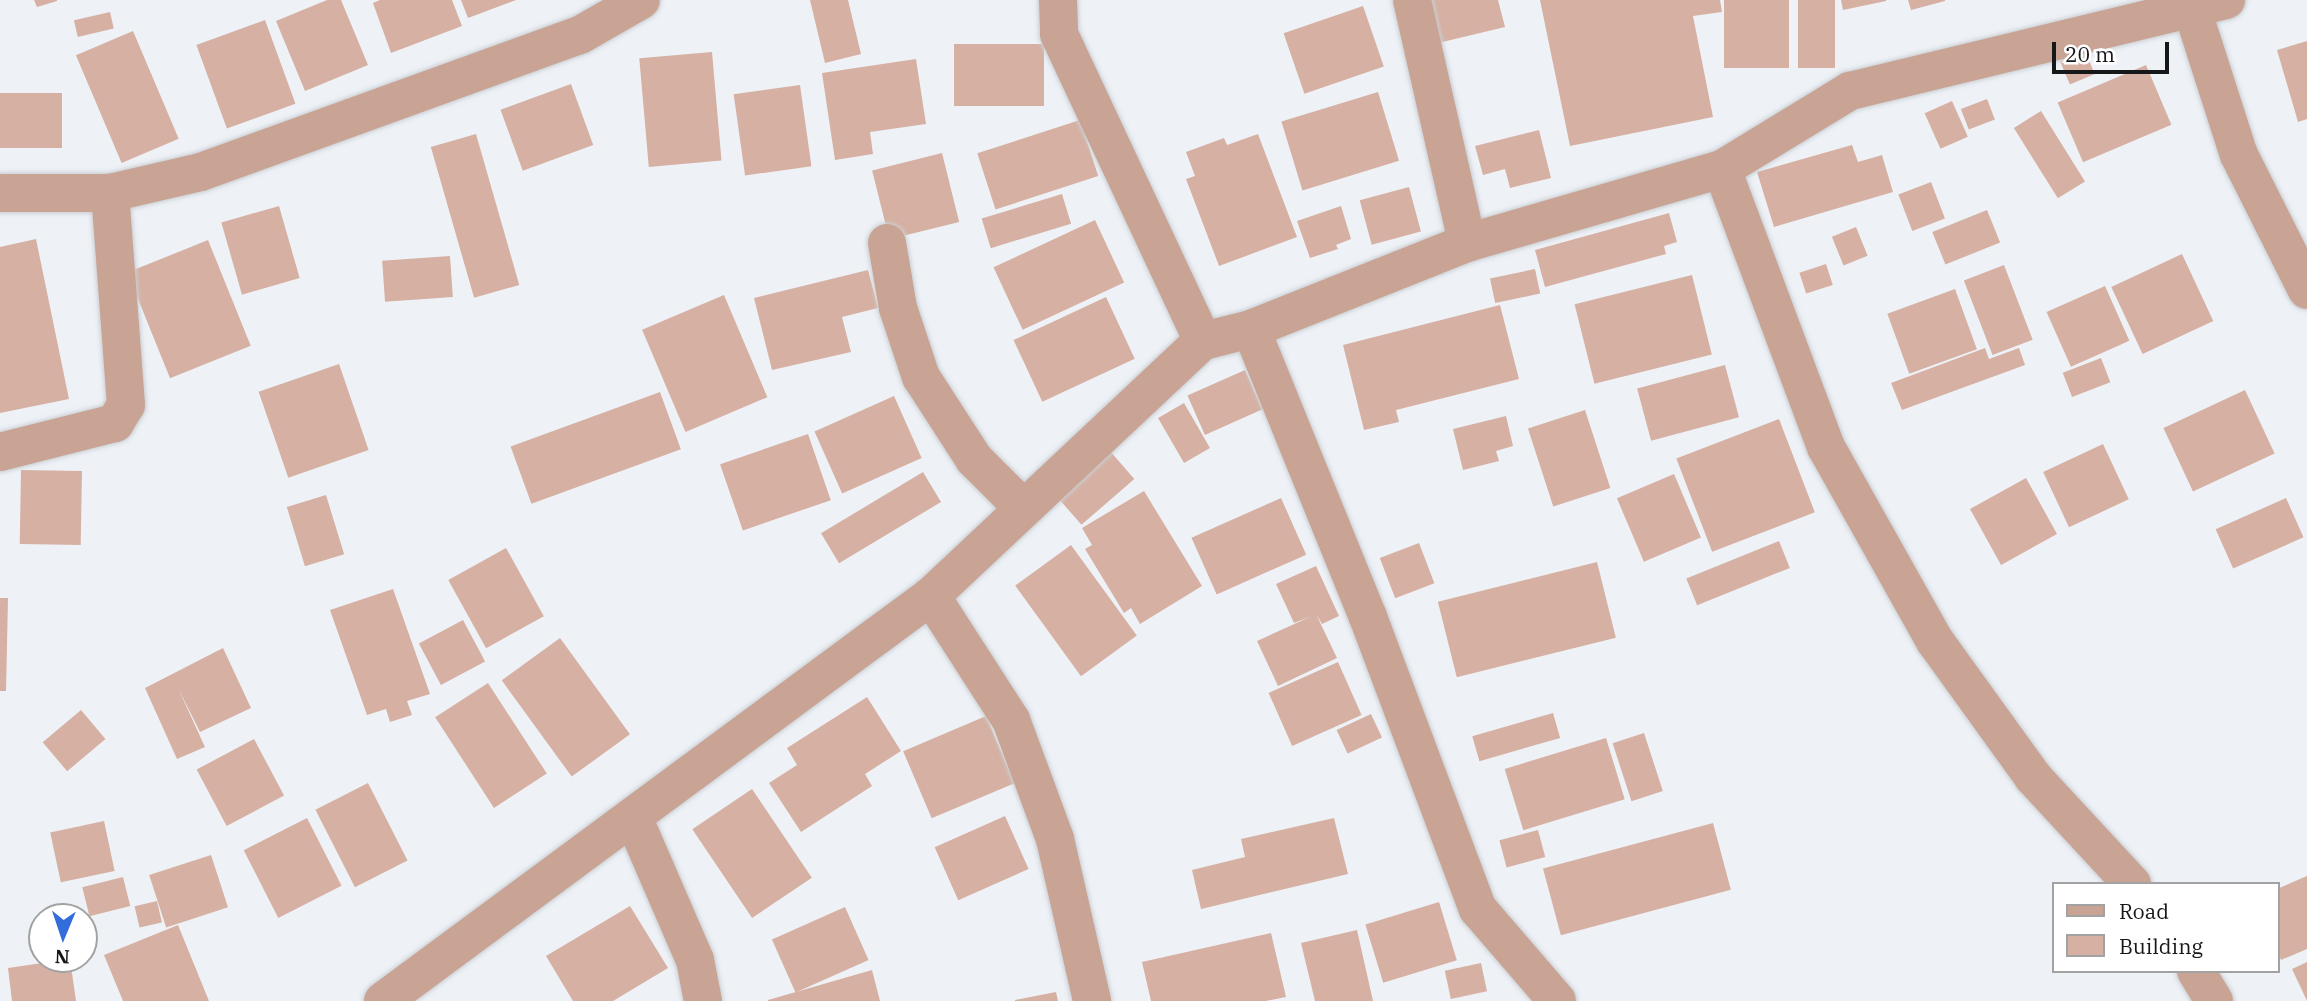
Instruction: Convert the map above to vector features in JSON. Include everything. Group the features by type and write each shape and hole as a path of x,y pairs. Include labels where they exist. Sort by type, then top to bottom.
{"street":[{"path":"0,193 110,193 201,172 580,35 641,0"},
{"path":"1058,0 1059,34 1202,341"},
{"path":"1412,0 1468,243"},
{"path":"383,1001 931,596 1022,507 1202,341 1251,329 1468,243 1722,169 1850,91 2209,5 2239,155 2307,290"},
{"path":"1722,169 1826,447 1935,641 2033,777 2130,882"},
{"path":"0,452 115,423 126,405 110,193"},
{"path":"887,243 898,308 921,377 974,459 1022,507"},
{"path":"1251,329 1368,617 1478,909 1557,1001"},
{"path":"931,596 1011,720 1055,839 1092,1001"},
{"path":"633,817 695,960 704,1001"},
{"path":"2197,973 2214,1001"}],"building":[{"path":"34,0 57,0 57,1 37,7"},
{"path":"327,0 341,0 368,65 305,91 276,21"},
{"path":"380,0 452,0 462,26 391,53 373,3"},
{"path":"461,0 516,0 468,18"},
{"path":"810,0 848,0 861,54 825,63"},
{"path":"1423,0 1498,0 1505,27 1434,44"},
{"path":"1540,0 1720,0 1722,12 1693,16 1713,117 1570,146"},
{"path":"1724,0 1789,0 1789,68 1724,68"},
{"path":"1798,0 1835,0 1835,68 1798,68"},
{"path":"1841,0 1886,0 1886,1 1843,10"},
{"path":"1908,0 1945,0 1945,1 1911,10"},
{"path":"1363,6 1384,67 1304,94 1284,33"},
{"path":"110,12 114,29 78,37 74,20"},
{"path":"265,20 295,104 227,129 196,45"},
{"path":"133,31 179,139 122,163 76,55"},
{"path":"2307,41 2307,119 2298,122 2277,50"},
{"path":"954,44 1044,44 1044,106 954,106"},
{"path":"2085,51 2095,74 2070,85 2060,62"},
{"path":"712,52 721,161 649,167 639,58"},
{"path":"916,59 926,124 870,132 873,154 835,160 822,73"},
{"path":"2146,65 2171,125 2083,162 2058,103"},
{"path":"571,84 593,145 523,171 501,110"},
{"path":"800,85 811,166 745,176 734,94"},
{"path":"1378,92 1399,161 1302,190 1281,122"},
{"path":"0,93 62,93 62,148 0,148"},
{"path":"1987,99 1995,120 1969,130 1961,109"},
{"path":"1952,101 1968,137 1940,149 1925,113"},
{"path":"2041,111 2085,181 2058,198 2014,128"},
{"path":"1080,120 1098,176 996,209 977,153"},
{"path":"1539,130 1551,178 1510,188 1505,169 1483,175 1475,146"},
{"path":"476,134 519,285 474,298 431,147"},
{"path":"1258,134 1297,237 1219,266 1186,179 1195,176 1186,152 1224,138 1227,145"},
{"path":"1852,145 1858,162 1882,155 1893,192 1774,227 1757,172"},
{"path":"942,153 959,222 889,239 872,170"},
{"path":"1931,182 1945,218 1912,231 1898,195"},
{"path":"1409,187 1421,231 1372,245 1360,200"},
{"path":"1062,194 1071,224 991,248 982,219"},
{"path":"279,206 300,278 242,295 221,223"},
{"path":"1341,206 1351,239 1336,245 1338,249 1310,258 1297,221"},
{"path":"1987,210 2000,242 1945,265 1932,232"},
{"path":"1669,213 1677,242 1664,246 1666,254 1545,287 1535,250"},
{"path":"1095,220 1124,283 1023,330 993,267"},
{"path":"1856,227 1868,256 1844,265 1832,237"},
{"path":"36,239 69,399 0,413 0,247"},
{"path":"208,240 251,346 170,378 127,273"},
{"path":"2182,254 2213,321 2143,354 2111,287"},
{"path":"450,256 453,297 385,302 382,261"},
{"path":"1826,264 1833,285 1806,294 1799,273"},
{"path":"2004,265 2033,340 1993,355 1964,280"},
{"path":"1535,269 1540,293 1495,303 1490,279"},
{"path":"868,270 878,308 842,317 851,352 772,370 754,298"},
{"path":"1692,275 1712,355 1594,384 1575,304"},
{"path":"2105,286 2129,341 2071,367 2047,312"},
{"path":"1955,289 1977,349 1909,374 1887,314"},
{"path":"724,295 767,397 685,432 642,330"},
{"path":"1106,297 1135,359 1042,402 1014,340"},
{"path":"1500,305 1519,379 1396,410 1399,422 1364,430 1343,345"},
{"path":"1985,348 1989,359 2019,348 2025,365 1902,410 1891,383"},
{"path":"2101,358 2110,382 2072,397 2063,373"},
{"path":"339,364 369,450 288,478 259,392"},
{"path":"1725,365 1739,417 1651,441 1637,389"},
{"path":"1245,370 1262,409 1205,435 1187,396"},
{"path":"2245,390 2275,453 2193,491 2163,428"},
{"path":"660,392 681,449 531,504 511,446"},
{"path":"894,396 922,458 842,494 815,431"},
{"path":"1184,403 1210,448 1184,463 1158,418"},
{"path":"1585,410 1610,488 1553,507 1528,429"},
{"path":"1506,416 1513,446 1496,451 1499,461 1463,470 1453,429"},
{"path":"1779,419 1815,512 1712,552 1676,458"},
{"path":"808,434 831,500 743,530 720,464"},
{"path":"2103,444 2129,499 2069,527 2043,472"},
{"path":"1110,451 1134,479 1081,525 1057,497"},
{"path":"21,470 82,471 81,545 20,544"},
{"path":"923,472 941,502 839,563 821,533"},
{"path":"1674,474 1701,538 1644,562 1617,498"},
{"path":"2026,478 2057,534 2001,565 1970,509"},
{"path":"1144,491 1202,586 1140,624 1131,608 1124,613 1085,549 1092,545 1082,528"},
{"path":"326,495 344,554 305,566 287,507"},
{"path":"1281,498 1306,555 1217,595 1191,538"},
{"path":"2286,498 2303,537 2233,569 2216,529"},
{"path":"1779,541 1790,568 1697,605 1686,578"},
{"path":"1419,543 1434,583 1395,598 1380,558"},
{"path":"1071,545 1137,636 1081,676 1015,586"},
{"path":"506,548 544,616 486,648 448,580"},
{"path":"1597,562 1616,638 1457,677 1438,602"},
{"path":"1316,566 1339,616 1322,624 1316,614 1337,658 1278,686 1257,641 1312,616 1294,623 1276,584"},
{"path":"393,589 430,694 407,701 412,715 390,722 386,709 367,715 330,610"},
{"path":"0,598 8,598 6,691 0,691"},
{"path":"463,620 485,661 441,685 419,643"},
{"path":"560,638 630,734 572,777 502,680"},
{"path":"223,648 251,708 200,732 178,688 205,747 177,759 145,688"},
{"path":"1338,662 1362,715 1292,746 1269,693"},
{"path":"488,683 547,774 494,808 435,717"},
{"path":"867,697 901,751 865,774 872,786 801,832 769,783 797,765 787,748"},
{"path":"81,710 105,739 67,771 43,742"},
{"path":"1553,713 1560,738 1479,761 1472,736"},
{"path":"1371,714 1382,738 1348,754 1337,730"},
{"path":"986,716 1015,783 932,818 903,751"},
{"path":"1644,733 1663,791 1631,801 1613,743"},
{"path":"1606,738 1625,799 1523,830 1505,769"},
{"path":"254,739 284,796 227,826 197,770"},
{"path":"368,783 407,861 355,887 315,810"},
{"path":"752,789 812,878 752,918 692,829"},
{"path":"1005,816 1029,869 958,900 935,847"},
{"path":"307,818 342,886 278,918 244,850"},
{"path":"1334,818 1348,874 1201,909 1192,870 1245,857 1241,839"},
{"path":"104,821 115,871 61,882 50,832"},
{"path":"1713,823 1731,890 1561,935 1543,869"},
{"path":"1538,830 1545,857 1507,867 1499,840"},
{"path":"211,855 228,907 166,927 149,875"},
{"path":"2307,876 2307,949 2281,960 2279,955 2279,888"},
{"path":"123,877 130,906 98,914 98,903 86,903 82,887"},
{"path":"157,901 162,922 140,928 135,906"},
{"path":"1439,902 1457,960 1383,983 1365,925"},
{"path":"630,906 668,968 613,1001 573,1001 546,956"},
{"path":"845,907 869,960 796,993 772,940"},
{"path":"178,925 209,1001 123,1001 104,955"},
{"path":"1357,930 1373,1001 1315,1001 1301,943"},
{"path":"1271,933 1286,997 1266,1001 1151,1001 1142,962"},
{"path":"2307,962 2307,1001 2292,969"},
{"path":"1481,963 1487,991 1451,999 1445,971"},
{"path":"28,965 28,973 72,973 76,1001 12,1001 8,968"},
{"path":"872,970 880,1001 768,1001 768,1000"},
{"path":"1056,992 1058,1001 1015,1001 1015,1000"}]}
